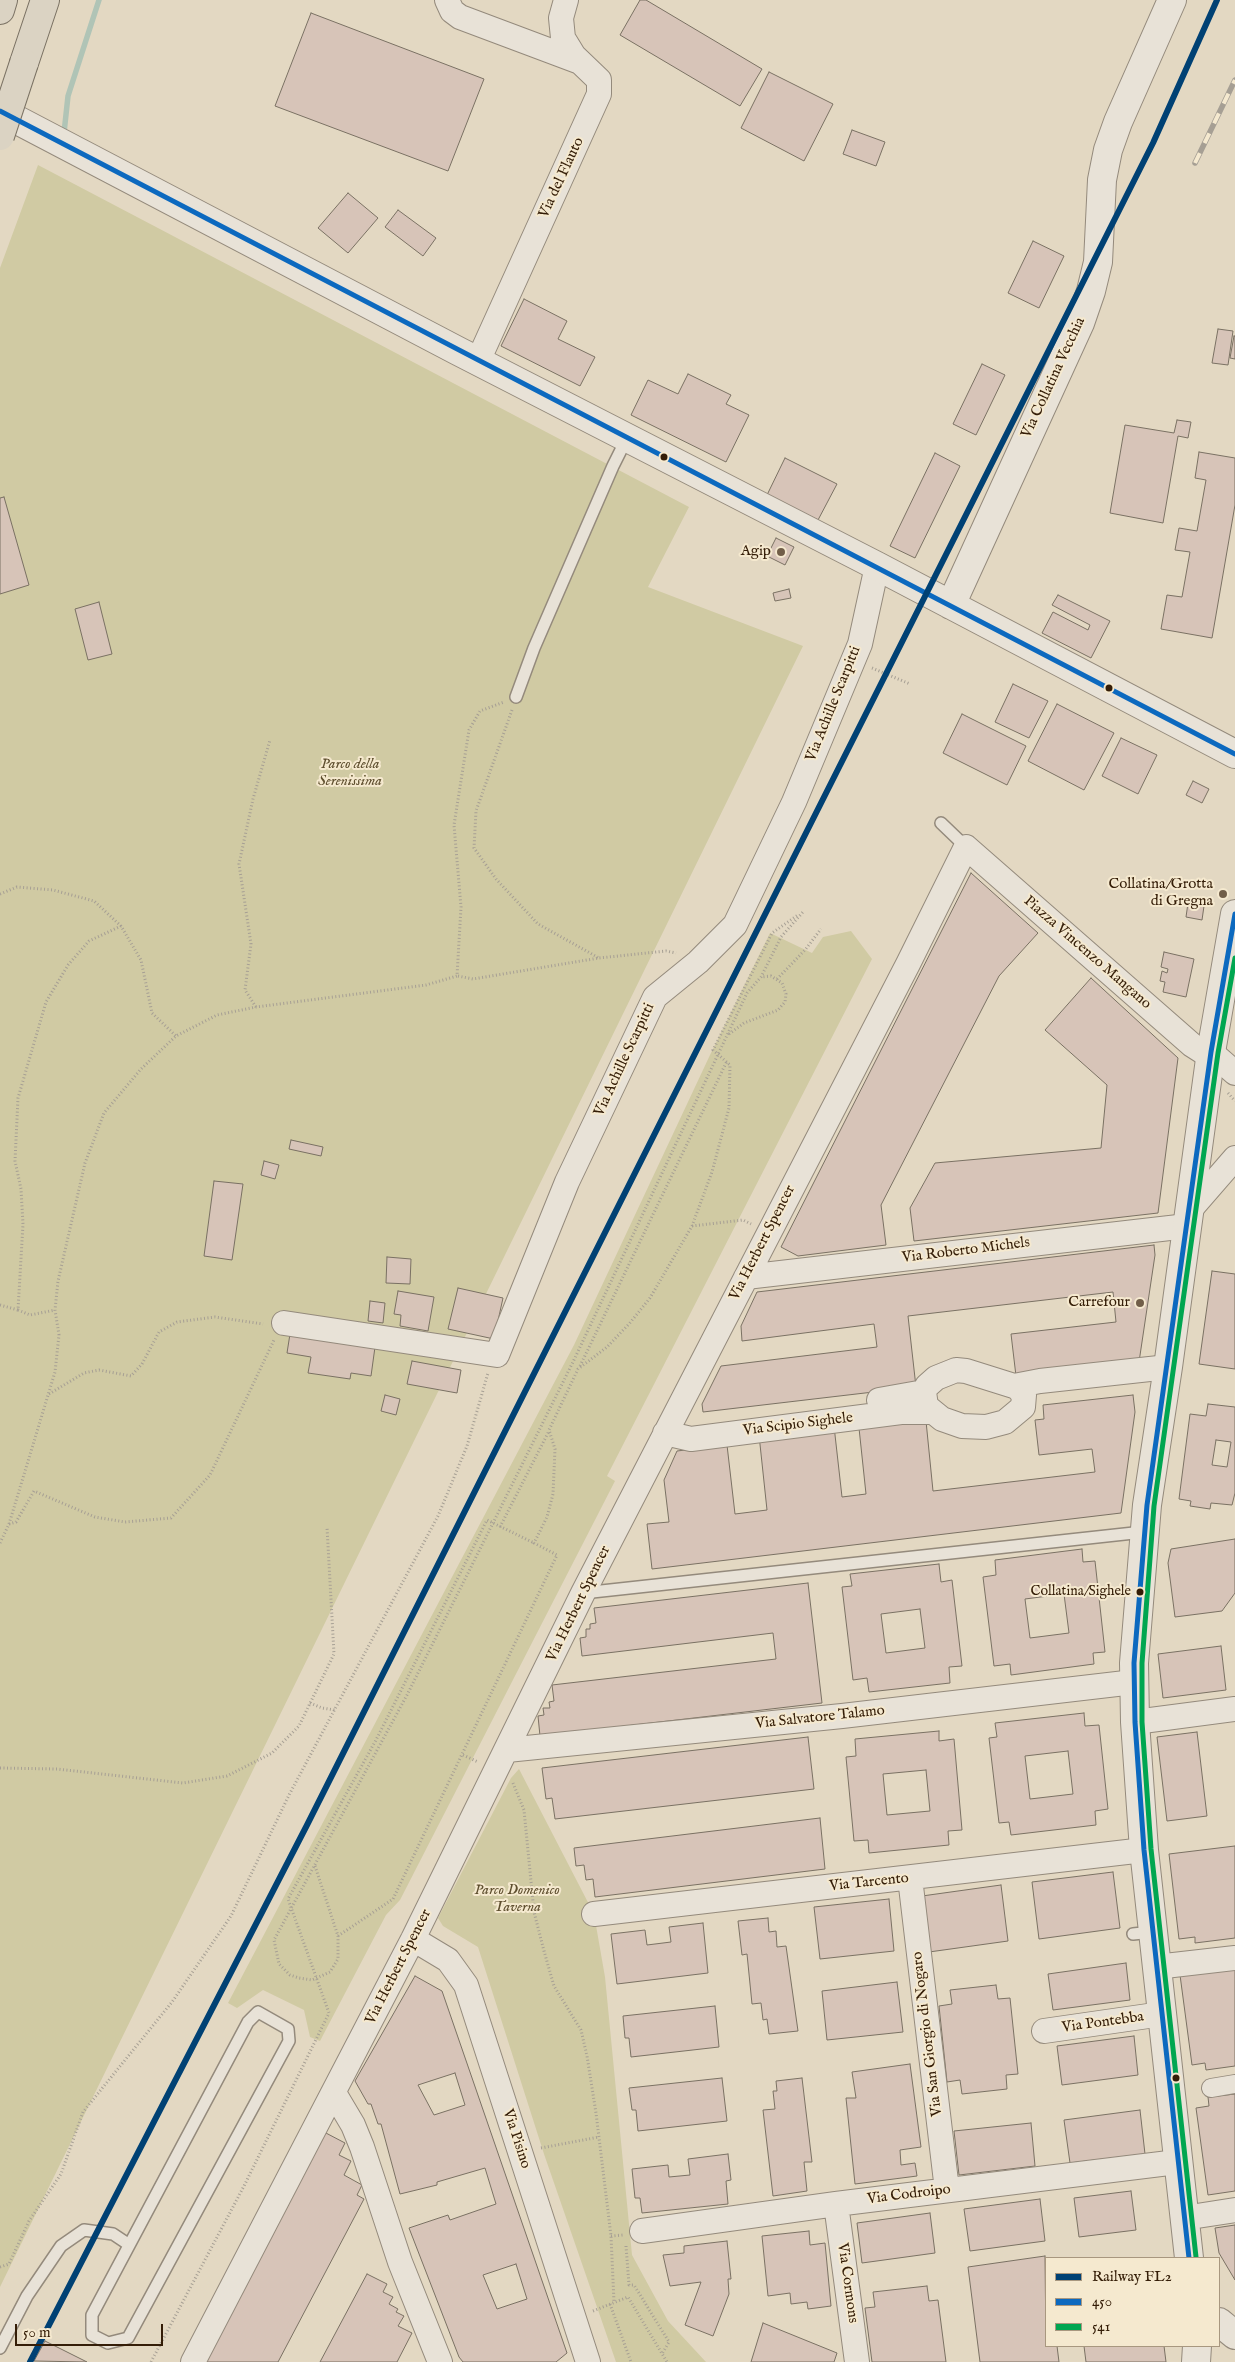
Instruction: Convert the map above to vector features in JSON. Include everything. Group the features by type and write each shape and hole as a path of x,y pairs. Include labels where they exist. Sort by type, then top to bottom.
{"highway":[{"path":"0,10 3,0"},
{"path":"0,136 45,0"}],"street":[{"path":"447,0 452,11 460,17 582,62"},
{"name":"Via del Flauto","path":"478,361 598,99 599,80 570,50 563,38 561,18 566,0"},
{"name":"Via Collatina Vecchia","path":"951,605 1083,315 1098,262 1102,180 1108,150 1118,122 1172,0"},
{"path":"0,111 1235,754"},
{"name":"Via Achille Scarpitti","path":"497,1354 567,1182 655,997 704,956 735,925 794,802 860,644 877,566"},
{"name":"Piazza Vincenzo Mangano","path":"966,847 1192,1045 1202,1052 1211,1052 1235,1073"},
{"name":"Via Herbert Spencer","path":"193,2362 413,1939 583,1593 908,964 966,847"},
{"path":"1188,2257 1156,1967 1142,1933 1144,1850 1134,1682 1143,1532 1167,1374 1211,1052 1235,914"},
{"path":"1188,1218 1235,1158"},
{"name":"Via Roberto Michels","path":"746,1278 1188,1218"},
{"path":"276,1326 497,1354"},
{"path":"928,1402 926,1386 936,1378 956,1370 966,1371 1019,1393 1040,1380 1167,1374"},
{"name":"Via Scipio Sighele","path":"669,1425 691,1439 901,1412 928,1402 950,1423 986,1427 1013,1418 1023,1406 1019,1393"},
{"name":"Via Salvatore Talamo","path":"507,1750 842,1716 1134,1682"},
{"path":"1135,1722 1235,1709"},
{"name":"Via Tarcento","path":"594,1914 1144,1850"},
{"name":"Via San Giorgio di Nogaro","path":"910,1878 947,2190"},
{"name":"Via Pisino","path":"413,1939 443,1955 454,1966 463,1980 588,2362"},
{"path":"1156,1967 1235,1958"},
{"name":"Via Pontebba","path":"1044,2031 1162,2014"},
{"path":"1211,2088 1235,2084"},
{"path":"334,2093 353,2125 362,2147 400,2262 440,2362"},
{"name":"Via Codroipo","path":"634,2238 836,2204 1177,2162"},
{"name":"Via Cormons","path":"836,2204 858,2362"},
{"path":"1184,2218 1235,2210"},
{"path":"1220,2323 1235,2335"},
{"path":"1196,2362 1197,2347"}],"lane":[{"path":"516,697 538,639 613,466 628,437"},
{"path":"941,823 966,847"},
{"path":"583,1593 1143,1532"},
{"path":"258,2012 288,2029 290,2041 128,2338 108,2343 92,2335 92,2315 128,2244 248,2022 258,2012"},
{"path":"0,2348 27,2296 61,2246 84,2230 113,2234 128,2244"}],"path":[{"path":"516,697 476,811 474,848 496,879 538,924 599,958"},
{"path":"457,976 461,907 454,824 469,730 480,711 516,697"},
{"path":"256,1007 245,990 251,944 239,864 253,799 270,740"},
{"path":"0,894 17,887 54,890 94,901 121,926 141,960 152,1013 176,1036"},
{"path":"315,1866 338,1936 338,1959 330,1972 317,1979 299,1978 290,1974 279,1964 274,1940 407,1695 573,1362 719,1054 728,1035 748,993 761,977 781,937 803,912 772,934 713,1050 719,1054 730,1065 729,1108 712,1172 692,1226 650,1298 629,1324 606,1347 578,1369"},
{"path":"18,1310 22,1224 21,1189 15,1161 18,1098 46,1002 68,965 89,941 121,926"},
{"path":"777,979 821,929"},
{"path":"0,1543 9,1524 50,1394 55,1372 59,1335 55,1310 58,1281 85,1163 104,1113 141,1069 176,1036 217,1015 256,1007 426,985 457,976 473,979 599,958 666,951 704,956"},
{"path":"728,1035 744,1023 778,1010 785,1002 786,994 782,983 771,976 761,977"},
{"path":"500,1527 549,1430 726,1061"},
{"path":"692,1226 743,1220 756,1226"},
{"path":"0,1305 30,1315 55,1310"},
{"path":"9,1524 16,1522 34,1490 95,1517 124,1522 171,1518 210,1475 276,1326 215,1317 177,1322 159,1332 142,1364 131,1376 99,1370 84,1373 50,1394"},
{"path":"0,2267 9,2264 29,2221 61,2174 83,2112 172,2002 231,1916 289,1795 438,1516 467,1446 485,1382 497,1354"},
{"path":"534,1543 547,1517 553,1494 555,1449 549,1430"},
{"path":"151,2362 244,2186 329,2013 288,1899 376,1740 487,1520 558,1555 393,1899 338,1936"},
{"path":"0,1768 57,1769 183,1783 227,1776 272,1753 299,1726 334,1654 327,1527"},
{"path":"309,1703 335,1710"},
{"path":"463,1755 485,1766"},
{"path":"511,1778 524,1810 534,1912 554,1986 581,2030 599,2137 612,2236 614,2302"},
{"path":"520,2153 567,2141 599,2137"},
{"path":"634,2238 629,2284 634,2285 669,2342 662,2354"},
{"path":"631,2362 610,2304 628,2296 667,2362"}],"green space":[{"name":"Parco della Serenissima","path":"38,165 689,507 648,587 803,646 0,2287 0,268"},
{"path":"851,931 872,959 607,1476 615,1481 400,1900 386,1915 320,2041 310,2037 304,2010 263,1990 237,2008 228,2003 574,1345 710,1055 770,933 812,953 823,937"},
{"name":"Parco Domenico Taverna","path":"519,1769 594,1914 605,1977 632,2255 668,2321 706,2362 616,2362 544,2154 478,1947 443,1926 438,1918 511,1778"}],"building":[{"path":"640,0 646,0 762,69 740,106 620,35"},
{"path":"311,13 484,79 448,171 275,106"},
{"path":"769,72 833,104 804,161 741,128"},
{"path":"852,130 885,142 876,166 843,154"},
{"path":"348,193 378,218 348,253 318,228"},
{"path":"398,210 436,238 423,256 385,227"},
{"path":"1033,241 1064,256 1039,308 1008,293"},
{"path":"524,299 567,321 558,339 595,357 580,386 501,346"},
{"path":"1218,329 1233,331 1228,365 1212,363"},
{"path":"1235,336 1235,359 1230,358"},
{"path":"982,364 1005,375 976,435 953,424"},
{"path":"688,374 731,395 726,404 749,415 726,462 631,415 648,380 678,394"},
{"path":"1177,420 1191,422 1188,438 1178,436 1163,523 1110,513 1125,425 1174,433"},
{"path":"1199,452 1235,458 1235,505 1212,638 1161,629 1167,595 1182,597 1190,552 1175,550 1179,528 1197,531 1206,480 1195,478"},
{"path":"935,453 960,466 915,558 890,546"},
{"path":"785,458 837,484 818,520 767,495"},
{"path":"4,497 29,585 0,594 0,498"},
{"name":"Agip","path":"776,538 794,547 785,565 767,556"},
{"path":"789,589 791,598 775,601 773,593"},
{"path":"1058,595 1110,621 1091,658 1042,633 1053,612 1088,630 1090,625 1052,605"},
{"path":"99,602 112,654 88,660 75,609"},
{"path":"1013,684 1048,701 1029,738 995,722"},
{"path":"1057,704 1114,733 1084,790 1028,761"},
{"path":"962,714 1026,746 1007,785 943,753"},
{"path":"1121,738 1157,755 1138,794 1102,776"},
{"path":"1193,781 1209,789 1202,803 1186,795"},
{"path":"971,873 1038,933 999,976 881,1205 886,1245 798,1256 781,1247"},
{"path":"1188,903 1204,906 1202,920 1186,917"},
{"path":"1164,952 1194,959 1186,997 1163,992 1165,982 1160,981 1162,971 1167,973 1168,969 1161,967"},
{"path":"1091,978 1178,1058 1158,1213 914,1241 910,1208 935,1163 1101,1148 1107,1085 1045,1030"},
{"path":"291,1140 323,1147 321,1156 289,1149"},
{"path":"264,1161 279,1165 275,1179 261,1175"},
{"path":"214,1181 243,1184 232,1260 204,1256"},
{"path":"1154,1245 1155,1255 1139,1362 1016,1376 1011,1334 1116,1322 1113,1292 908,1316 916,1387 703,1412 702,1404 721,1366 877,1347 874,1324 742,1341 741,1326 757,1292"},
{"path":"387,1257 411,1259 410,1284 386,1283"},
{"path":"1212,1271 1235,1274 1235,1369 1199,1364"},
{"path":"458,1288 503,1298 494,1339 448,1329"},
{"path":"398,1291 434,1297 428,1331 400,1326 401,1315 394,1314"},
{"path":"370,1301 385,1303 383,1323 368,1321"},
{"path":"290,1334 375,1347 371,1376 351,1373 350,1379 308,1373 311,1357 287,1353"},
{"path":"412,1361 461,1370 457,1393 407,1384"},
{"path":"385,1395 400,1399 396,1415 381,1411"},
{"path":"1133,1395 1135,1412 1121,1513 652,1569 647,1524 669,1522 664,1480 677,1451 727,1445 735,1514 767,1510 759,1435 834,1426 842,1497 866,1494 859,1428 926,1421 933,1491 1095,1472 1092,1449 1039,1455 1035,1420 1044,1419 1043,1405"},
{"path":"1208,1404 1235,1407 1235,1493 1232,1505 1211,1503 1210,1509 1190,1506 1191,1501 1179,1499 1190,1414 1206,1416","holes":["1216,1440 1231,1442 1227,1467 1212,1465"]},
{"path":"1235,1539 1235,1593 1222,1611 1175,1617 1168,1563 1171,1549"},
{"path":"1082,1549 1083,1562 1095,1561 1105,1652 1093,1653 1094,1664 1011,1675 1010,1664 994,1666 983,1577 996,1575 995,1560","holes":["1064,1594 1069,1633 1030,1638 1025,1599"]},
{"path":"939,1564 941,1582 952,1580 962,1666 949,1667 950,1683 869,1692 867,1678 853,1680 842,1587 852,1586 850,1574","holes":["920,1609 925,1648 886,1653 881,1614"]},
{"path":"808,1583 822,1703 540,1736 538,1716 544,1715 543,1708 550,1708 549,1702 554,1701 552,1685 776,1659 773,1633 582,1656 580,1638 586,1637 586,1629 590,1629 590,1624 596,1623 594,1608"},
{"path":"1221,1646 1226,1690 1163,1698 1158,1654"},
{"path":"1084,1713 1085,1726 1099,1725 1108,1809 1095,1811 1096,1825 1011,1835 1009,1822 999,1823 989,1738 997,1737 995,1723","holes":["1068,1751 1073,1794 1030,1799 1025,1756"]},
{"path":"939,1731 939,1741 954,1739 962,1830 948,1831 949,1845 869,1853 868,1840 854,1841 846,1757 856,1756 855,1739","holes":["926,1770 930,1811 887,1815 883,1774"]},
{"path":"1197,1732 1207,1816 1167,1821 1157,1737"},
{"path":"808,1737 814,1789 555,1819 552,1798 546,1799 542,1768"},
{"path":"820,1818 825,1869 595,1897 593,1879 586,1880 584,1865 576,1866 574,1848"},
{"path":"1235,1846 1235,1938 1195,1943 1195,1937 1179,1939 1169,1854"},
{"path":"1113,1872 1120,1928 1039,1939 1032,1882"},
{"path":"1001,1885 1008,1941 929,1952 922,1896"},
{"path":"889,1899 894,1951 820,1959 814,1907"},
{"path":"768,1918 769,1932 776,1931 777,1947 786,1946 798,2031 769,2034 767,2019 763,2020 761,2003 752,2004 747,1954 742,1955 738,1921"},
{"path":"703,1923 708,1973 617,1984 611,1934 645,1930 647,1945 671,1942 669,1927"},
{"path":"1126,1963 1130,2000 1053,2010 1048,1974"},
{"path":"1235,1968 1235,2066 1206,2070 1205,2063 1192,2065 1180,1975"},
{"path":"415,1976 442,1991 567,2353 556,2362 463,2362 459,2357 409,2228 448,2215 450,2220 496,2204 485,2168 437,2182 437,2185 400,2194 381,2124 378,2124 371,2104 368,2104 355,2081","holes":["455,2073 465,2105 434,2115 418,2085","516,2264 527,2299 497,2309 483,2275"]},
{"path":"897,1982 903,2032 827,2040 822,1991"},
{"path":"996,1985 998,1999 1010,1998 1018,2074 1006,2075 1007,2089 962,2094 960,2080 947,2082 939,2006 952,2004 950,1990"},
{"path":"715,2006 719,2047 631,2057 629,2038 625,2038 623,2016"},
{"path":"1134,2036 1138,2075 1062,2085 1057,2046"},
{"path":"910,2064 921,2147 900,2150 901,2165 915,2163 917,2176 855,2184 846,2098 856,2098 852,2072"},
{"path":"722,2078 727,2121 638,2131 636,2110 632,2110 629,2088"},
{"path":"802,2078 812,2162 804,2162 807,2191 773,2196 763,2110 775,2109 773,2091 777,2091 776,2081"},
{"path":"1235,2094 1235,2191 1208,2195 1196,2108 1209,2106 1208,2097"},
{"path":"1140,2110 1145,2154 1070,2163 1064,2120"},
{"path":"1031,2123 1035,2166 959,2175 954,2131"},
{"path":"324,2132 345,2143 339,2155 351,2161 344,2175 362,2185 357,2195 364,2199 278,2362 203,2362"},
{"path":"728,2154 731,2180 726,2181 728,2204 642,2213 640,2198 635,2198 632,2169 668,2165 669,2177 690,2175 688,2159"},
{"path":"1131,2191 1136,2230 1079,2237 1074,2198"},
{"path":"1040,2199 1045,2241 970,2251 964,2209"},
{"path":"930,2213 935,2253 862,2263 857,2223"},
{"path":"1235,2225 1235,2280 1219,2253 1215,2228"},
{"path":"809,2231 810,2245 825,2243 831,2306 808,2309 807,2302 791,2304 790,2293 768,2296 762,2236"},
{"path":"727,2241 731,2279 728,2279 729,2294 713,2336 685,2325 701,2282 670,2286 663,2255 684,2253 684,2246"},
{"path":"1045,2256 1045,2347 1057,2347 1059,2362 980,2362 968,2267"},
{"path":"367,2274 387,2284 383,2292 393,2297 389,2304 398,2309 396,2312 404,2316 398,2326 412,2333 397,2362 320,2362"},
{"path":"927,2286 929,2301 938,2300 946,2362 872,2362 865,2308 875,2307 873,2292"},
{"path":"763,2323 837,2353 834,2362 751,2362"},
{"path":"45,2341 87,2362 34,2361"},
{"path":"1084,2347 1164,2347 1166,2362 1086,2362"}],"waterway":[{"path":"64,133 68,96 99,0"}],"railway":[{"path":"1195,163 1235,80"}],"rail line":[{"name":"FL2","path":"30,2362 306,1827 1153,143 1217,0"}],"transit line":[{"name":"450","path":"0,111 1235,754"},
{"name":"450","path":"1189,2257 1144,1850 1135,1722 1134,1663 1147,1505 1211,1052 1235,914"},
{"name":"541","path":"1196,2257 1151,1849 1142,1722 1142,1663 1154,1506 1218,1053 1235,958"}],"place":[{"name":"Agip","path":"781,552"},
{"name":"Collatina/Grotta di Gregna","path":"1223,894"},
{"name":"Carrefour","path":"1140,1303"},
{"name":"Collatina/Sighele","path":"1140,1592"}]}
